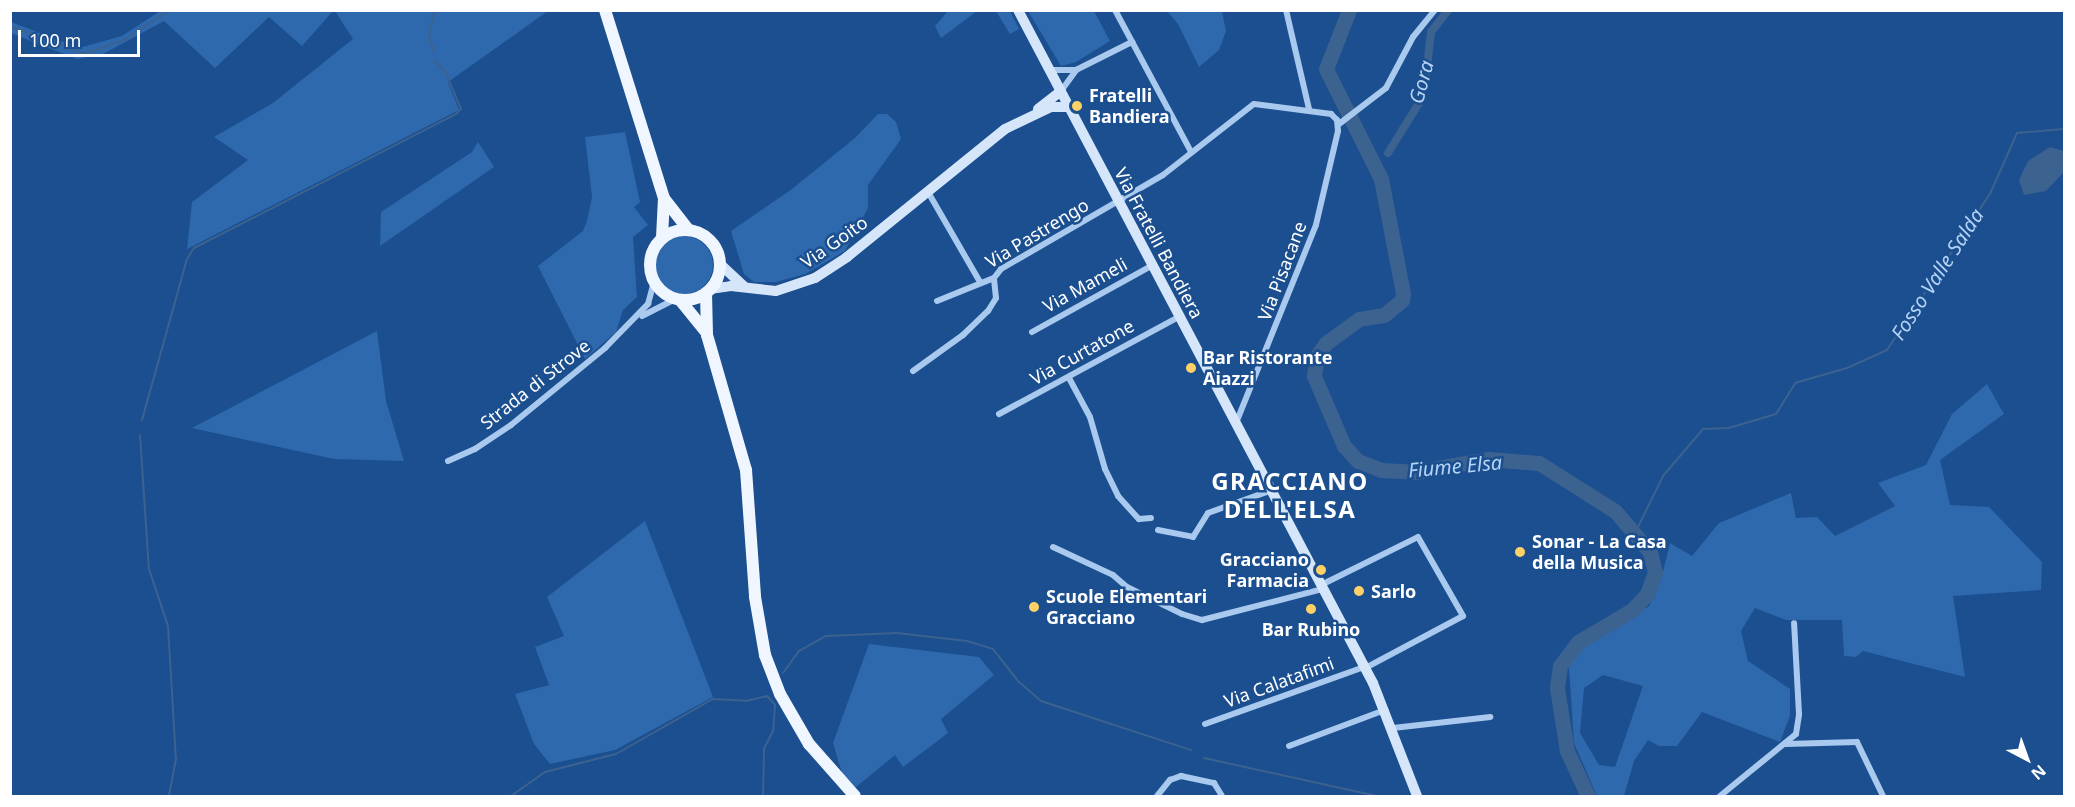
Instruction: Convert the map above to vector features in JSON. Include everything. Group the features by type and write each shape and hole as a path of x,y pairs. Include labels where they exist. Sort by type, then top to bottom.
{"main road":[{"path":"605,10 664,198 662,238 650,259 654,282 678,299 707,335"},
{"name":"Via Fratelli Bandiera","path":"1018,10 1386,710 1417,796"},
{"name":"Via Goito","path":"1032,115 1061,91"},
{"name":"Via Goito","path":"708,291 747,288 776,291 814,279 928,192 1002,131 1055,106 1069,107"},
{"path":"664,198 689,230 707,238 720,264 747,288"},
{"path":"662,238 689,230"},
{"path":"720,264 708,291 707,335 746,470 756,609 766,661 809,744 855,796"},
{"path":"678,299 708,291"}],"street":[{"path":"1115,10 1191,152"},
{"path":"1286,10 1310,109"},
{"path":"1339,124 1388,85 1413,37 1435,10"},
{"path":"1050,70 1076,70 1131,42"},
{"path":"1061,91 1076,70"},
{"name":"Via Pastrengo","path":"937,301 994,278 1001,269 1169,171 1256,103 1310,109 1333,115 1339,124"},
{"name":"Via Pisacane","path":"1236,423 1313,234 1339,124"},
{"path":"928,192 980,282"},
{"name":"Via Mameli","path":"1032,332 1153,265"},
{"path":"913,371 963,335 988,311 996,297 994,278"},
{"name":"Strada di Strove","path":"448,461 476,449 519,418 634,321 648,304 654,282"},
{"name":"Strada di Strove","path":"634,321 678,299"},
{"name":"Via Curtatone","path":"999,414 1180,316"},
{"path":"1069,378 1090,417 1106,472 1118,496 1139,519 1151,518"},
{"path":"1158,530 1193,537 1210,512 1272,490"},
{"name":"Via Calatafimi","path":"1205,724 1364,668 1462,616 1418,537 1322,587"},
{"path":"1053,547 1109,573 1127,586 1182,614 1202,620 1322,587"},
{"path":"1720,796 1796,734 1798,721 1794,623"},
{"path":"1289,746 1386,710"},
{"path":"1393,728 1490,717"},
{"path":"1786,744 1857,742 1883,796"},
{"path":"1157,796 1170,780 1181,776 1214,783 1222,796"}],"shaded area":[{"path":"160,11 333,11 302,46 269,17 215,68 164,21 103,54 77,59 11,33 11,22 79,48 122,36"},
{"path":"335,11 548,11 448,82 459,110 187,249 192,202 248,160 214,137 273,103 353,39"},
{"path":"948,11 977,11 941,38 935,26"},
{"path":"996,11 1010,11 1019,29 1010,34"},
{"path":"1028,11 1094,11 1110,41 1076,62 1061,66"},
{"path":"1167,11 1222,11 1226,31 1219,50 1199,67 1178,24"},
{"path":"878,114 887,114 896,122 901,139 868,185 868,208 845,251 805,274 776,282 754,282 744,274 731,231 792,189 855,138"},
{"path":"625,132 640,202 634,207 648,225 633,237 637,297 623,310 616,332 585,359 538,266 583,231 587,221 592,197 585,137"},
{"path":"478,142 494,167 380,246 381,212 472,152"},
{"path":"2050,147 2064,151 2064,172 2046,191 2024,195 2019,180 2028,161"},
{"path":"678,236 690,236 705,244 713,259 713,271 705,286 690,294 678,294 663,286 655,271 655,259 663,244"},
{"path":"377,331 386,401 404,461 334,459 192,428"},
{"path":"1987,384 2004,414 1940,460 1950,505 1989,507 2042,562 2041,590 1953,596 1965,677 1863,651 1856,657 1844,656 1842,620 1786,620 1755,608 1741,631 1748,661 1790,689 1790,716 1780,742 1702,712 1677,746 1659,746 1648,740 1634,761 1624,796 1597,796 1574,743 1569,667 1581,648 1649,606 1661,580 1670,543 1692,556 1719,523 1791,493 1796,518 1817,517 1835,536 1895,506 1878,483 1926,465 1952,414","holes":["1603,675 1643,686 1615,767 1599,765 1580,733 1584,688"]},
{"path":"645,521 713,697 615,750 550,764 534,744 515,694 549,685 535,647 564,636 547,597"},
{"path":"869,644 979,657 994,675 941,719 948,733 903,767 895,755 856,787 842,773 833,743"}],"waterway":[{"path":"10,26 84,54 124,40 170,10"},
{"path":"433,51 429,34 435,10"},
{"name":"Fiume Elsa","path":"1349,10 1326,69 1381,179 1403,293 1402,300 1384,315 1359,319 1326,343 1317,356 1314,376 1344,446 1358,461 1381,470 1415,472 1489,459 1539,463 1615,511 1650,552 1655,572 1647,594 1632,610 1578,642 1560,666 1557,688 1567,751 1588,796"},
{"name":"Gora","path":"1388,153 1419,103 1426,77 1431,32 1448,10"},
{"path":"142,420 187,259 194,248 456,114 461,109 445,71 435,61"},
{"name":"Fosso Valle Salda","path":"1635,533 1663,476 1703,429 1729,428 1776,414 1795,383 1847,368 1887,350 1990,194 2017,133 2064,129"},
{"path":"140,435 149,569 168,626 176,759 169,794"},
{"path":"783,673 799,651 826,636 897,633 967,641 993,649 1018,681 1041,701 1191,750"},
{"path":"511,796 545,772 616,754 713,699 746,701 767,696 775,705 773,731 764,749 763,796"},
{"path":"1204,758 1377,796"}],"place":[{"name":"Fratelli Bandiera","path":"1077,106"},
{"name":"Bar Ristorante Aiazzi","path":"1191,368"},
{"name":"Sonar - La Casa della Musica","path":"1520,552"},
{"name":"Gracciano Farmacia","path":"1321,570"},
{"name":"Sarlo","path":"1359,591"},
{"name":"Scuole Elementari Gracciano","path":"1034,607"},
{"name":"Bar Rubino","path":"1311,609"}],"district":[{"name":"GRACCIANO DELL'ELSA","path":"1290,495"}]}
